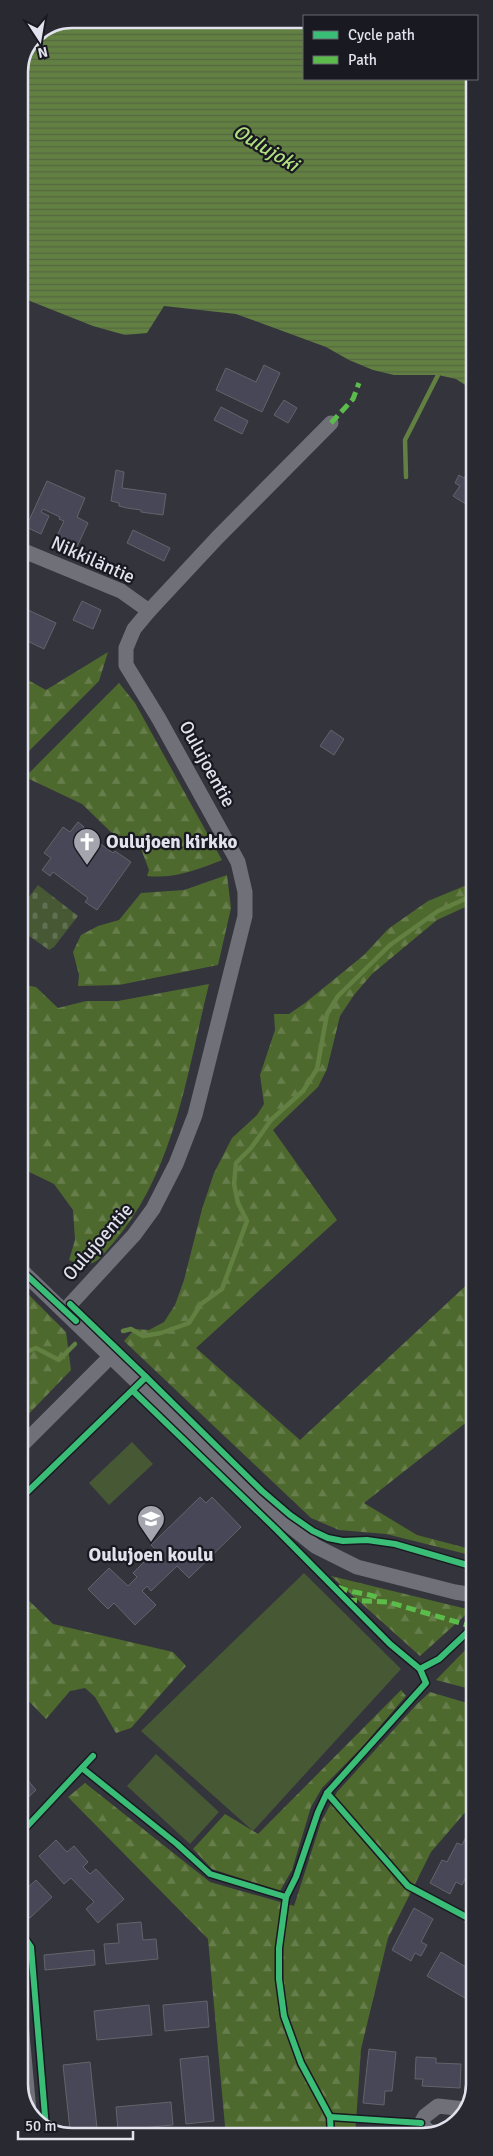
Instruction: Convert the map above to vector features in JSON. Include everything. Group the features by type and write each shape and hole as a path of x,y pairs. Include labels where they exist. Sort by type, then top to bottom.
{"street":[{"name":"Oulujoentie","path":"65,1310 134,1235 154,1209 176,1164 195,1115 245,916 245,892 238,862 159,719 126,666 126,648 134,629 149,611 217,538 331,423"},
{"name":"Nikkiläntie","path":"28,553 121,592 149,611"},
{"path":"28,1276 269,1509 315,1546 357,1567 466,1594"},
{"path":"28,1439 111,1356"},
{"path":"425,2128 421,2123 438,2106 458,2108"}],"green space":[{"path":"108,652 99,681 28,752 28,680 46,690"},
{"path":"119,683 135,703 222,860 176,875 147,876 149,870 140,846 113,834 82,804 28,778 28,774"},
{"path":"227,875 231,908 218,965 119,985 78,986 79,975 73,952 81,935 98,926 119,920 141,893 184,890"},
{"path":"38,885 78,916 54,947 49,950 28,935 28,898"},
{"path":"466,885 466,907 437,920 372,974 354,995 340,1016 327,1069 318,1087 273,1130 337,1220 196,1348 300,1440 466,1285 466,1423 364,1503 417,1535 466,1548 466,1554 386,1534 339,1530 311,1518 124,1341 135,1329 149,1330 164,1322 175,1305 184,1280 202,1209 214,1173 232,1138 257,1115 264,1104 260,1075 275,1030 274,1014 289,1014 305,1003 364,955 388,929 428,901"},
{"path":"209,984 185,1086 165,1152 135,1214 104,1254 95,1262 84,1265 69,1260 75,1240 73,1210 54,1184 28,1171 28,986 36,987 58,1008 86,1001 118,1001"},
{"path":"28,1294 66,1332 71,1370 28,1415"},
{"path":"132,1442 153,1464 109,1505 89,1483"},
{"path":"304,1573 401,1669 253,1831 141,1731"},
{"path":"331,1576 466,1609 466,1615 420,1656"},
{"path":"28,1600 53,1624 173,1652 186,1666 131,1728 116,1733 95,1697 85,1688 70,1691 46,1719 28,1700"},
{"path":"466,1649 466,1688 436,1680"},
{"path":"401,1690 406,1696 363,1746 322,1788 311,1807 292,1870 280,1891 212,1869 193,1849 225,1814 258,1834"},
{"path":"430,1692 466,1703 466,1811 431,1852 388,1938 361,2049 356,2128 225,2128 208,1939 68,1797 85,1783 210,1882 294,1906 321,1822 337,1792"},
{"path":"156,1754 219,1812 190,1844 127,1786"}],"water":[{"name":"Oulujoki","path":"63,28 303,28 303,80 466,80 466,385 456,379 438,375 394,375 373,370 349,360 326,347 236,314 164,306 147,333 125,335 93,326 28,299 28,63 35,47 47,35"}],"building":[{"path":"264,365 280,373 262,412 216,390 226,368 256,382"},
{"path":"284,400 297,408 288,423 274,415"},
{"path":"221,407 248,421 242,434 214,420"},
{"path":"116,470 124,472 122,488 166,494 163,515 141,512 141,510 119,506 119,503 111,501"},
{"path":"459,475 464,478 466,475 466,504 453,496 460,486 455,483"},
{"path":"47,481 85,498 77,517 88,523 76,549 73,548 71,552 59,547 61,542 55,540 64,521 59,519 60,517 43,509 41,512 49,516 41,534 28,528 28,523"},
{"path":"133,530 170,548 164,561 127,543"},
{"path":"82,601 101,610 93,629 73,620"},
{"path":"28,610 56,623 44,649 28,641"},
{"path":"331,730 344,739 334,755 320,746"},
{"name":"Oulujoen kirkko","path":"78,822 84,827 81,830 113,853 115,851 131,862 97,910 85,902 88,898 53,872 50,876 42,870 51,858 44,853 63,827 70,832"},
{"path":"200,1497 206,1503 212,1497 241,1527 189,1578 177,1566 151,1591 147,1586 142,1591 156,1605 135,1625 114,1603 108,1609 88,1589 109,1568 128,1586 137,1577 133,1573 156,1550 151,1545"},
{"path":"28,1780 36,1790 28,1798"},
{"path":"466,1837 466,1877 462,1885 456,1882 450,1894 430,1883 442,1860 447,1862 457,1843 462,1845"},
{"path":"56,1840 67,1852 74,1846 88,1862 83,1867 90,1874 96,1869 124,1899 98,1923 86,1909 94,1902 71,1878 64,1884 39,1856"},
{"path":"36,1880 52,1897 30,1918 28,1916 28,1887"},
{"path":"414,1908 433,1919 421,1942 427,1945 421,1956 415,1953 411,1961 392,1950"},
{"path":"141,1922 143,1940 156,1939 158,1959 106,1964 104,1944 119,1943 117,1924"},
{"path":"94,1950 95,1965 45,1970 44,1955"},
{"path":"441,1952 466,1967 466,1996 465,1998 427,1976"},
{"path":"207,2001 209,2027 165,2031 163,2005"},
{"path":"149,2005 152,2035 97,2040 94,2011"},
{"path":"369,2049 396,2052 392,2091 385,2091 384,2105 363,2103"},
{"path":"208,2056 214,2121 186,2124 180,2059"},
{"path":"416,2057 436,2058 436,2063 461,2064 460,2088 422,2086 423,2079 415,2079"},
{"path":"90,2062 97,2128 70,2128 63,2065"},
{"path":"171,2102 173,2125 118,2128 116,2107"}],"waterway":[{"path":"406,477 405,440 438,375"},
{"path":"123,1331 131,1329 143,1336 161,1333 189,1323 201,1304 222,1289 247,1221 238,1203 234,1184 236,1163 251,1148 271,1120 303,1091 317,1069 327,1014 338,996 390,945 438,911 466,899"},
{"path":"28,1351 36,1348 59,1360 75,1344"}],"marked path":[{"path":"331,423 353,399 359,383"},
{"path":"338,1587 381,1599"},
{"path":"347,1600 388,1602 466,1625"}],"cycle path":[{"path":"28,1276 76,1321"},
{"path":"28,1491 146,1377 70,1304"},
{"path":"146,1377 262,1491 290,1515 313,1531 328,1538 343,1541 367,1540 395,1544 466,1565"},
{"path":"133,1391 277,1530 390,1644 420,1669"},
{"path":"331,2128 330,2117 301,2063 284,2016 279,1979 279,1948 286,1897 296,1877 318,1812 327,1793 426,1683 420,1669 439,1659 466,1634"},
{"path":"28,1825 93,1756"},
{"path":"82,1768 177,1844 210,1874 286,1897"},
{"path":"327,1793 408,1886 466,1917"},
{"path":"28,1943 31,1947 45,2120"},
{"path":"330,2117 421,2123"}],"place":[{"name":"Oulujoen kirkko","path":"87,866"},
{"name":"Oulujoen koulu","path":"151,1543"}]}
